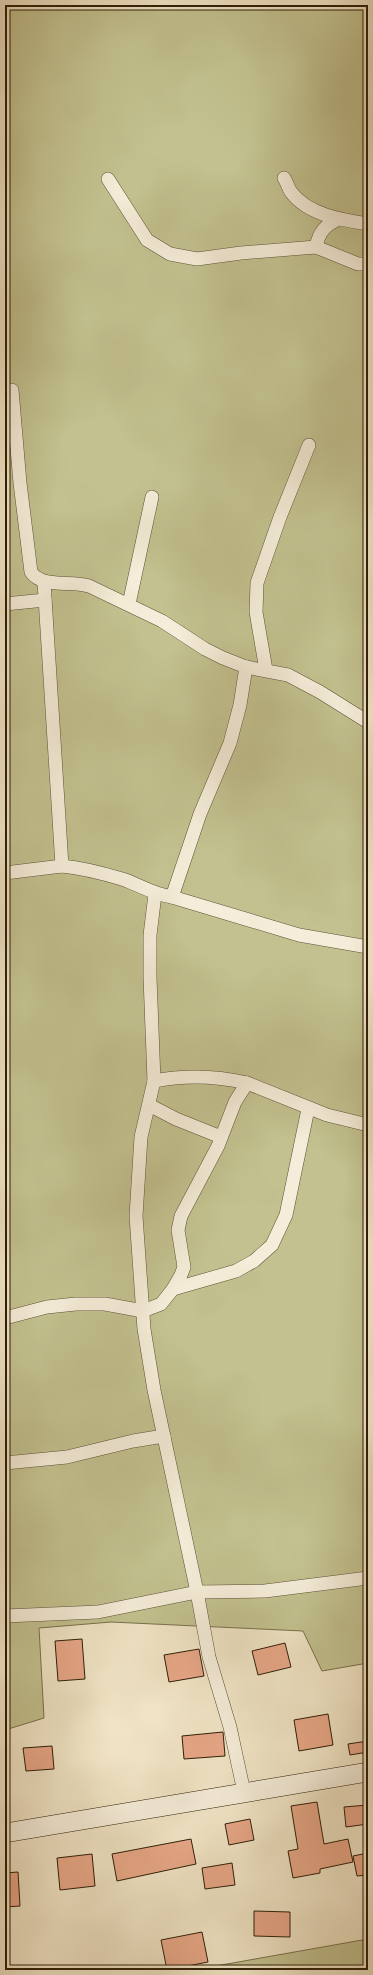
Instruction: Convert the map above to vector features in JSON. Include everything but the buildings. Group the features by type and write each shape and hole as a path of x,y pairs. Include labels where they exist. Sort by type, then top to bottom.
{"main road":[{"path":"5,1833 368,1772"}],"street":[{"path":"284,178 291,192 305,205 339,219 368,224"},
{"path":"108,179 147,240 170,254 197,259 316,246 358,264 368,264"},
{"path":"316,246 318,237 324,228 339,219"},
{"path":"12,390 20,483 31,572 36,578 44,582 81,583 130,604 162,621 205,650 246,666 288,675 320,692 368,722"},
{"path":"266,670 256,612 257,583 280,517 309,445"},
{"path":"130,604 152,496"},
{"path":"44,582 62,866"},
{"path":"5,604 45,600"},
{"path":"172,897 200,814 230,743 240,705 246,666"},
{"path":"5,873 62,866 84,868 124,880 155,894 172,897 299,936 368,947"},
{"path":"155,894 151,929 150,977 154,1081 141,1137 136,1216 143,1311 154,1390 197,1592 208,1657 230,1727 244,1792"},
{"path":"154,1081 175,1077 201,1077 247,1083 327,1116 368,1125"},
{"path":"5,1318 47,1307 76,1304 105,1304 143,1311 161,1304 174,1289 184,1267 178,1222 221,1137 235,1102 247,1083"},
{"path":"149,1105 176,1119 221,1137"},
{"path":"174,1289 236,1271 254,1261 272,1245 286,1216 308,1109"},
{"path":"5,1463 67,1457 133,1441 164,1436"},
{"path":"5,1616 98,1612 197,1592 265,1591 368,1578"}],"shaded area":[{"path":"5,5 368,5 368,1663 322,1671 303,1631 111,1622 39,1628 44,1718 5,1730"},
{"path":"368,1939 368,1970 193,1970"}]}
